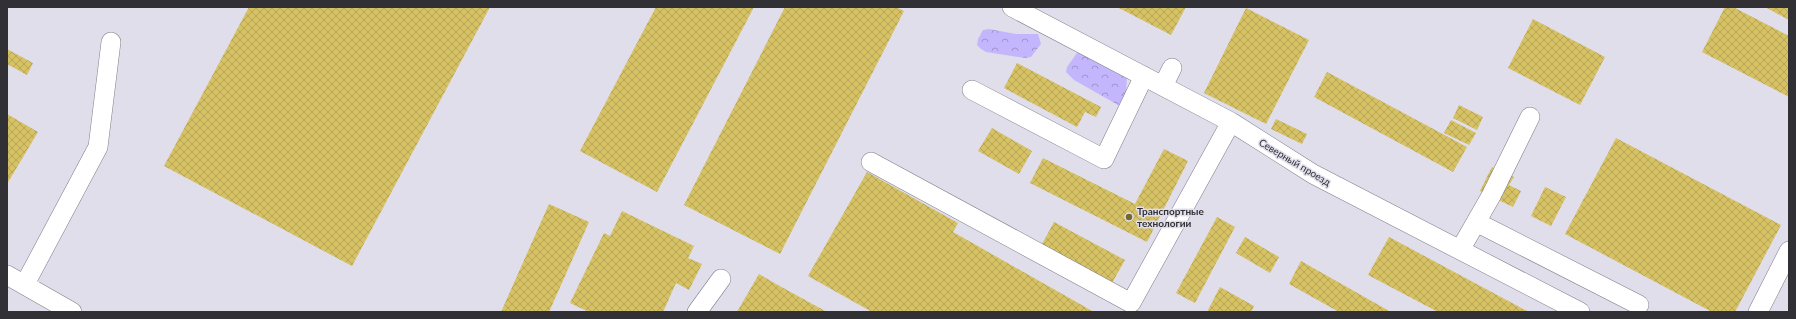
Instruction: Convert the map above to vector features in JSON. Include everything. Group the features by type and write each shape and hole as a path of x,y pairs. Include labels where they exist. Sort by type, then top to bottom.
{"street":[{"name":"Северный проезд","path":"1012,7 1035,12 1144,76 1231,122 1313,174 1580,312"},
{"path":"24,284 98,147 111,42"},
{"path":"1163,86 1172,68"},
{"path":"972,90 1104,159 1144,76"},
{"path":"1460,250 1492,196 1530,117"},
{"path":"871,162 1131,303 1231,122"},
{"path":"1476,222 1639,305"},
{"path":"1758,312 1789,251"},
{"path":"7,275 72,312"},
{"path":"697,312 721,279"}],"green space":[{"path":"989,29 1016,34 1038,34 1041,44 1031,57 1025,58 986,52 977,45 978,39 983,30"},
{"path":"1077,53 1082,53 1127,76 1126,94 1123,103 1118,105 1074,80 1066,72 1067,67"}],"building":[{"path":"249,7 490,7 352,266 164,166"},
{"path":"656,7 754,7 657,192 580,151"},
{"path":"785,7 896,7 904,11 780,254 684,205"},
{"path":"1117,7 1186,7 1171,35"},
{"path":"1725,7 1733,7 1789,36 1789,97 1702,52"},
{"path":"1765,7 1789,7 1789,20"},
{"path":"1246,8 1309,40 1266,124 1204,93"},
{"path":"1533,19 1605,57 1580,105 1508,68"},
{"path":"7,49 33,63 27,75 7,64"},
{"path":"1017,63 1101,107 1096,117 1085,112 1077,127 1004,88"},
{"path":"1327,72 1467,147 1453,172 1314,97"},
{"path":"1459,105 1483,117 1477,130 1453,118"},
{"path":"7,114 38,132 7,184"},
{"path":"1276,119 1307,134 1302,144 1271,129"},
{"path":"1451,120 1476,133 1469,145 1444,133"},
{"path":"992,128 1032,151 1019,174 978,151"},
{"path":"1616,138 1781,225 1735,312 1712,312 1565,234"},
{"path":"1164,149 1188,161 1147,242 1030,183 1043,158 1135,204"},
{"path":"1492,167 1514,177 1509,185 1521,191 1513,207 1480,191"},
{"path":"867,172 958,223 953,232 1094,312 872,312 808,276"},
{"path":"1545,187 1566,197 1551,226 1531,216"},
{"path":"549,204 589,222 549,312 501,312"},
{"path":"622,211 694,246 688,258 702,264 689,290 676,283 663,312 589,312 570,303 604,233 610,236"},
{"path":"1217,217 1235,227 1195,303 1176,293"},
{"path":"1054,222 1125,260 1112,283 1042,244"},
{"path":"1245,237 1279,257 1270,273 1236,253"},
{"path":"1389,237 1529,312 1438,312 1368,275"},
{"path":"1301,261 1391,312 1339,312 1289,284"},
{"path":"759,274 776,284 827,312 737,312"},
{"path":"1220,287 1254,306 1251,312 1207,312"}],"place":[{"name":"Транспортные технологии","path":"1129,217"}]}
